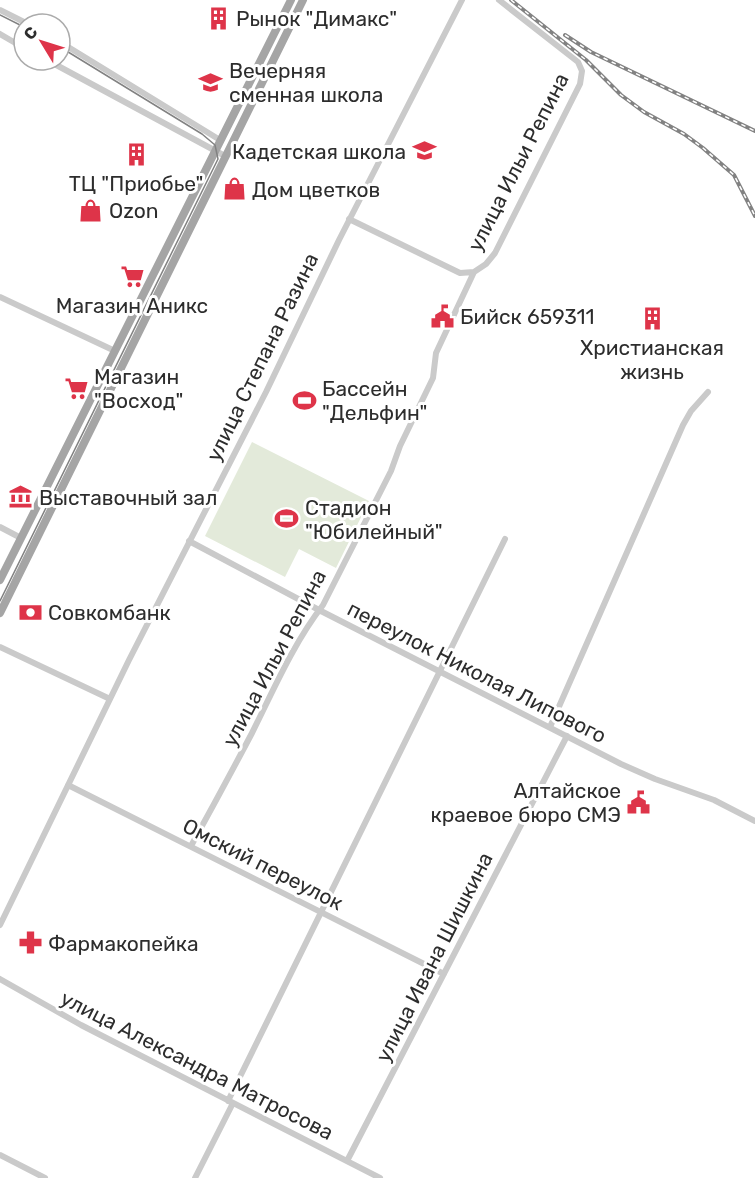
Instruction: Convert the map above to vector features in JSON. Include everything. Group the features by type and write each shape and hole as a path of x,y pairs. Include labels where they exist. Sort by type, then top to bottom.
{"main road":[{"path":"0,580 291,0"},
{"path":"0,612 303,0"},
{"path":"258,65 268,71"},
{"path":"21,538 34,543"}],"street":[{"name":"улица Степана Разина","path":"0,925 110,699 266,392 349,219 462,0"},
{"name":"улица Ильи Репина","path":"191,846 225,785 282,671 319,610 391,471 400,446 433,378 436,353 474,273 486,264 500,244 577,90 582,68 573,57 499,0"},
{"path":"72,49 220,140"},
{"path":"69,72 225,156"},
{"path":"349,219 460,273 474,273"},
{"path":"0,297 115,351"},
{"path":"550,727 678,435 691,411 708,392"},
{"path":"0,527 21,538"},
{"path":"195,1178 320,911 380,795 505,539"},
{"name":"переулок Николая Липового","path":"189,541 567,736 655,779 714,800 755,821"},
{"path":"0,647 110,699"},
{"name":"улица Ивана Шишкина","path":"347,1161 567,736"},
{"name":"Омский переулок","path":"68,784 444,974"},
{"name":"улица Александра Матросова","path":"0,979 81,1025 380,1178"},
{"path":"0,1155 45,1178"}],"green space":[{"name":"Стадион \"Юбилейный\"","path":"252,442 369,501 336,568 299,549 285,577 205,536"}],"tram line":[{"path":"0,15 12,21"},
{"path":"0,601 218,159 215,145 202,134 72,54"}],"railway":[{"path":"511,0 586,60 621,95 644,112 684,134 734,175 755,216"},
{"path":"565,35 591,52 755,131"}],"place":[{"name":"Рынок \"Димакс\"","path":"218,18"},
{"name":"Вечерняя сменная школа","path":"211,82"},
{"name":"Кадетская школа","path":"424,151"},
{"name":"ТЦ \"Приобье\"","path":"136,155"},
{"name":"Дом цветков","path":"234,189"},
{"name":"Ozon","path":"91,210"},
{"name":"Магазин Аникс","path":"132,277"},
{"name":"Бийск 659311","path":"442,316"},
{"name":"Христианская жизнь","path":"652,319"},
{"name":"Магазин \"Восход\"","path":"76,388"},
{"name":"Бассейн \"Дельфин\"","path":"304,400"},
{"name":"Выставочный зал","path":"21,497"},
{"name":"Стадион \"Юбилейный\"","path":"287,519"},
{"name":"Совкомбанк","path":"30,612"},
{"name":"Алтайское краевое бюро СМЭ","path":"639,802"},
{"name":"Фармакопейка","path":"30,943"}]}
